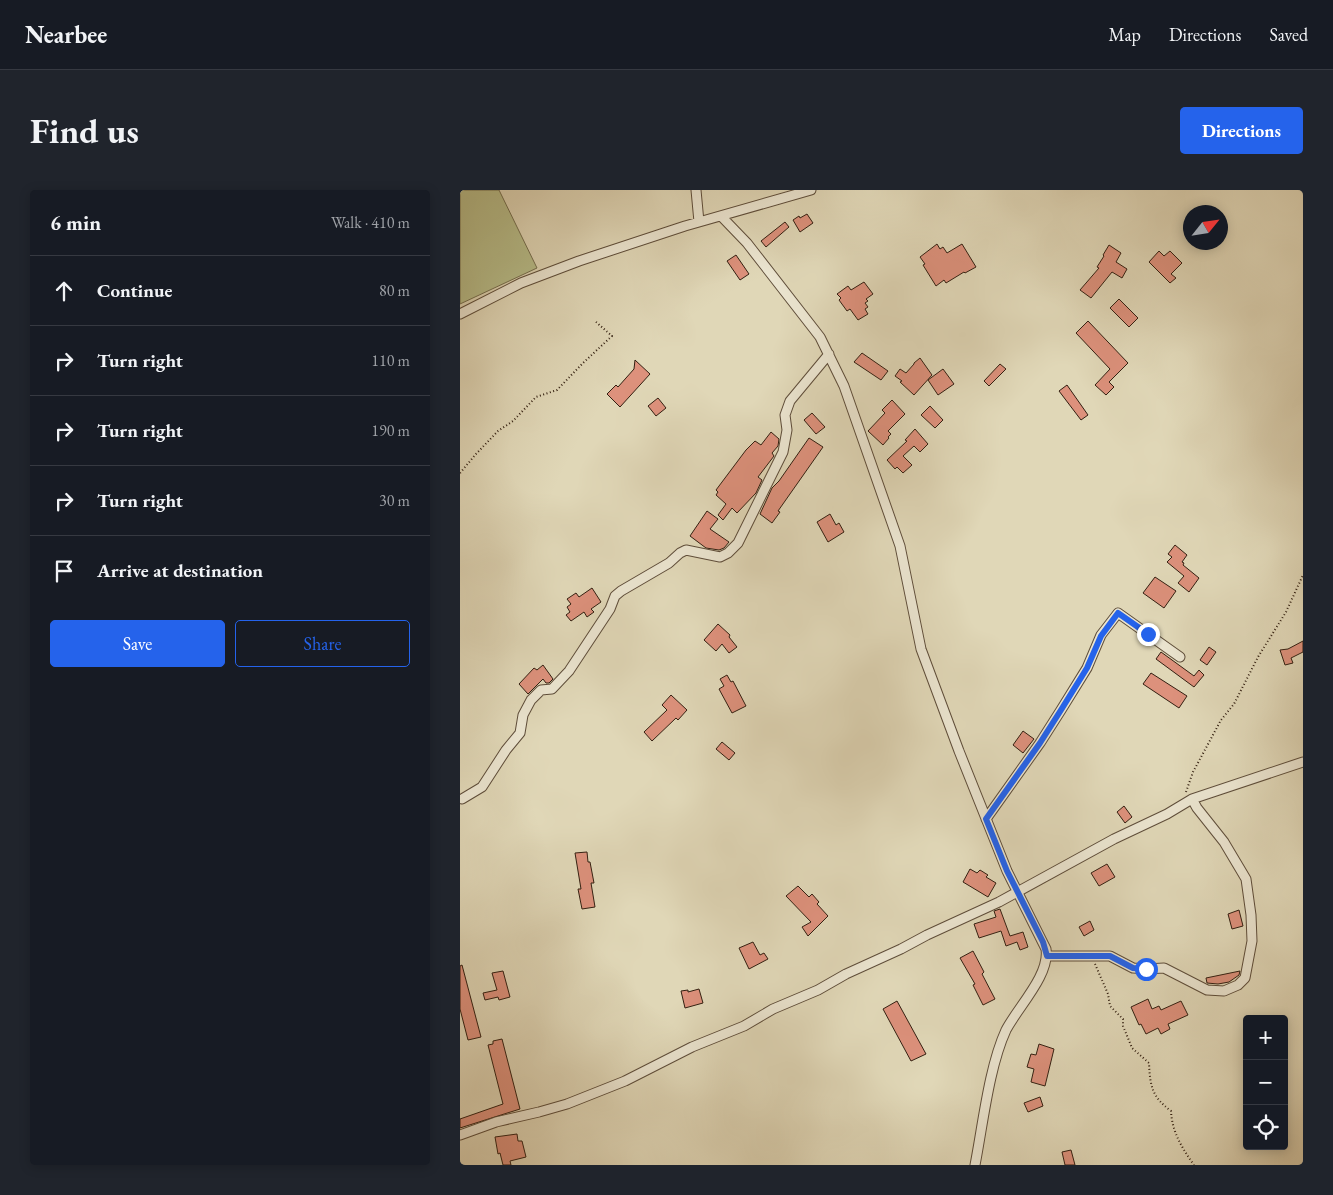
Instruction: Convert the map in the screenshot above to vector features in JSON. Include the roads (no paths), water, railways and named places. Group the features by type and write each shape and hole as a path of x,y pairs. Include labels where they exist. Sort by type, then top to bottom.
{"street":[{"path":"696,190 699,222"},
{"path":"460,314 521,283 579,261 699,222 811,190"},
{"path":"721,216 747,243 820,337 844,386 900,546 921,649 986,819 1016,891 1043,942 1047,956 1044,968 1008,1027 1000,1045 986,1103 975,1165"},
{"path":"462,799 482,787 506,750 520,733 523,714 532,700 541,690 552,689 569,671 610,609 615,596 669,564 686,550 720,557 728,554 738,544 784,452 787,430 785,416 790,401 829,354"},
{"path":"986,819 1040,743 1087,668 1101,636 1118,613 1180,657"},
{"path":"460,1135 496,1122 567,1104 625,1081 692,1047 744,1026 773,1009 818,990 846,974 999,902 1114,839 1167,814 1192,798 1303,762"},
{"path":"1047,956 1110,956 1133,968 1164,968 1207,990 1224,991 1238,985 1245,978 1252,941 1251,915 1246,879 1224,842 1197,808 1192,798"}]}
